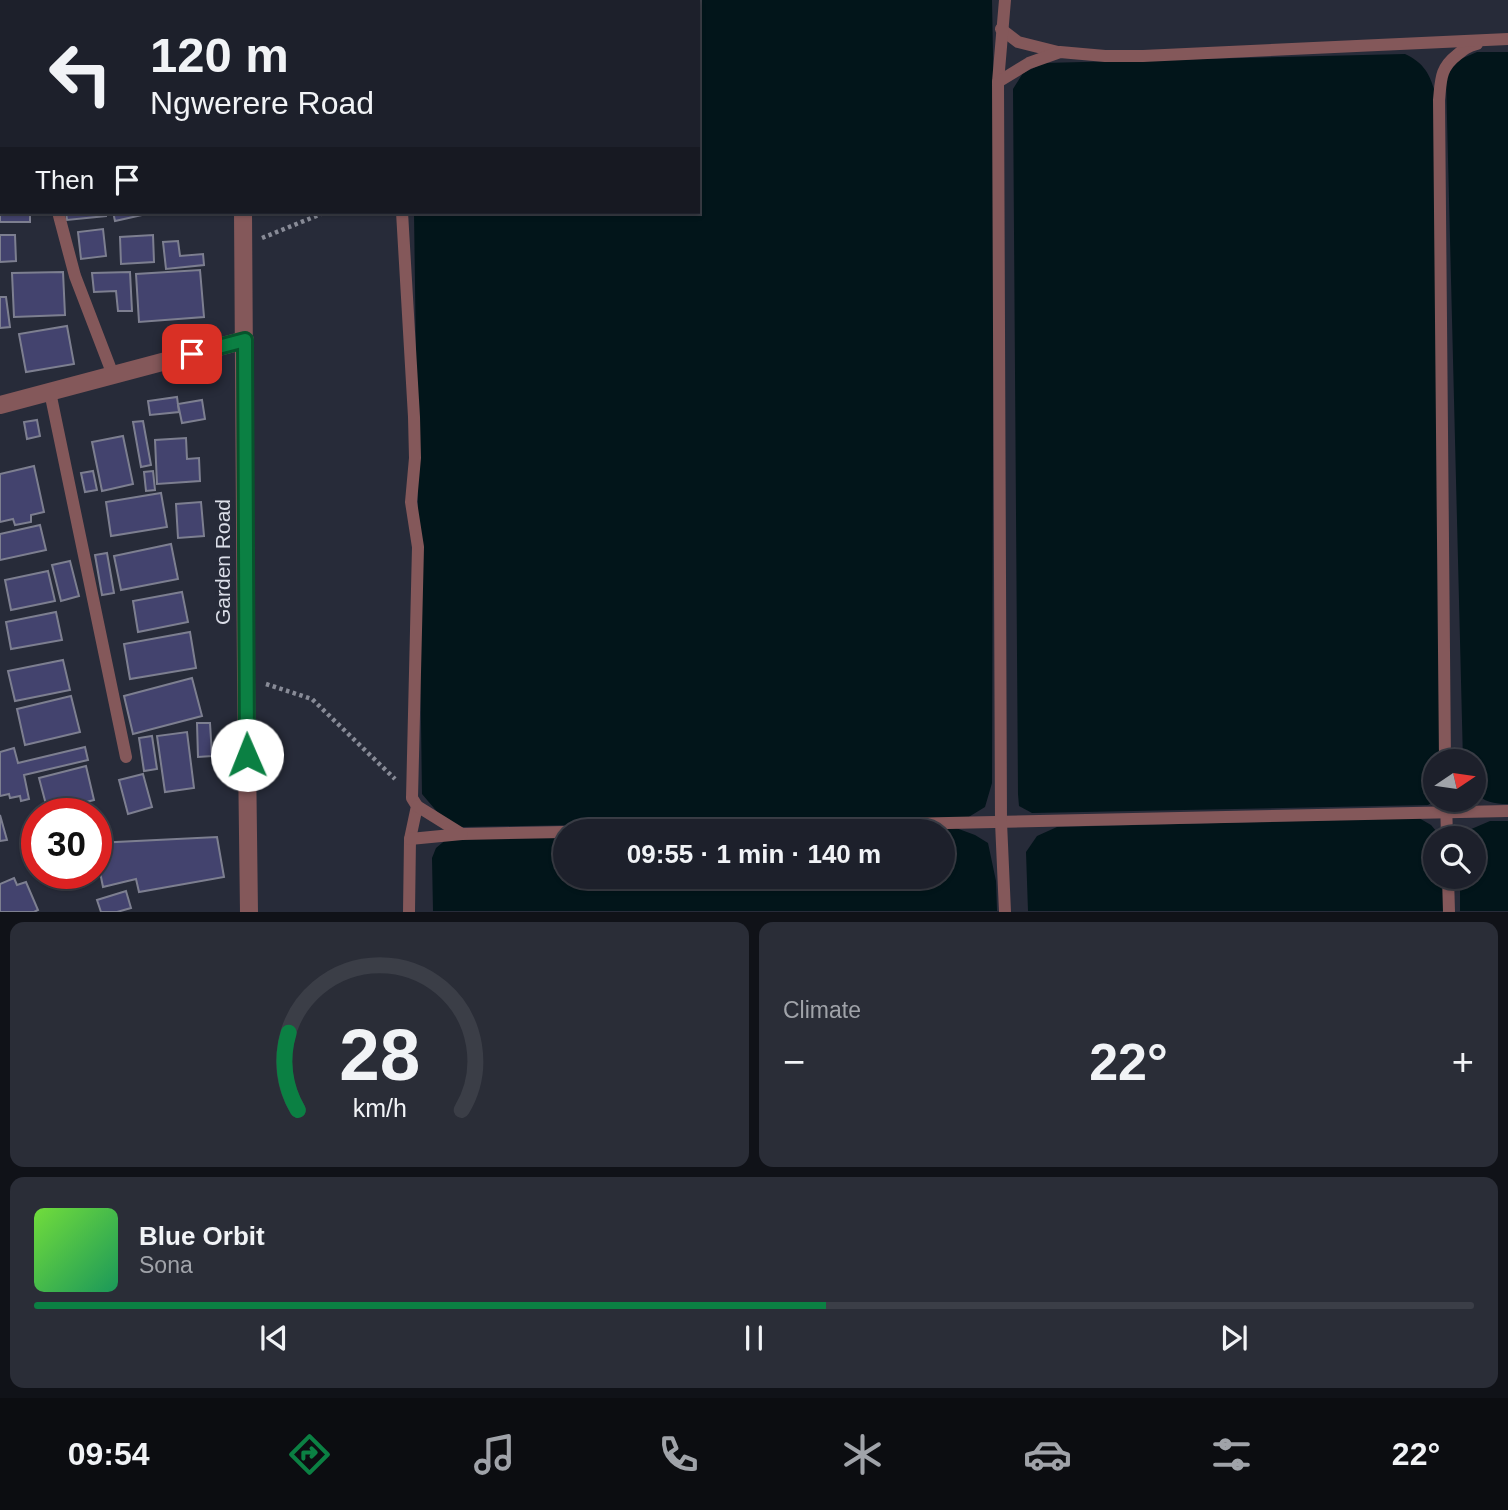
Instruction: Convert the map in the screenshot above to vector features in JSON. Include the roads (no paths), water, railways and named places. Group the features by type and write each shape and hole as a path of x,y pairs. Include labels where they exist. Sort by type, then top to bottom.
{"street":[{"name":"Garden Road","path":"243,214 249,912"},
{"path":"0,405 245,340"}],"lane":[{"path":"1004,912 1001,822 998,82 1005,0"},
{"path":"1001,29 1018,43 1060,52 1105,56 1503,39"},
{"path":"1446,749 1439,100 1441,77 1447,62 1468,46 1503,39"},
{"path":"998,82 1029,63 1060,52"},
{"path":"59,214 75,276 113,375"},
{"path":"402,214 414,417 415,458 411,502 418,547 415,802 410,839 409,912"},
{"path":"50,392 127,757"},
{"path":"415,802 462,834"},
{"path":"955,823 1423,807"},
{"path":"1486,809 1508,811"},
{"path":"410,839 462,834 553,832"},
{"path":"1448,889 1449,912"}]}
